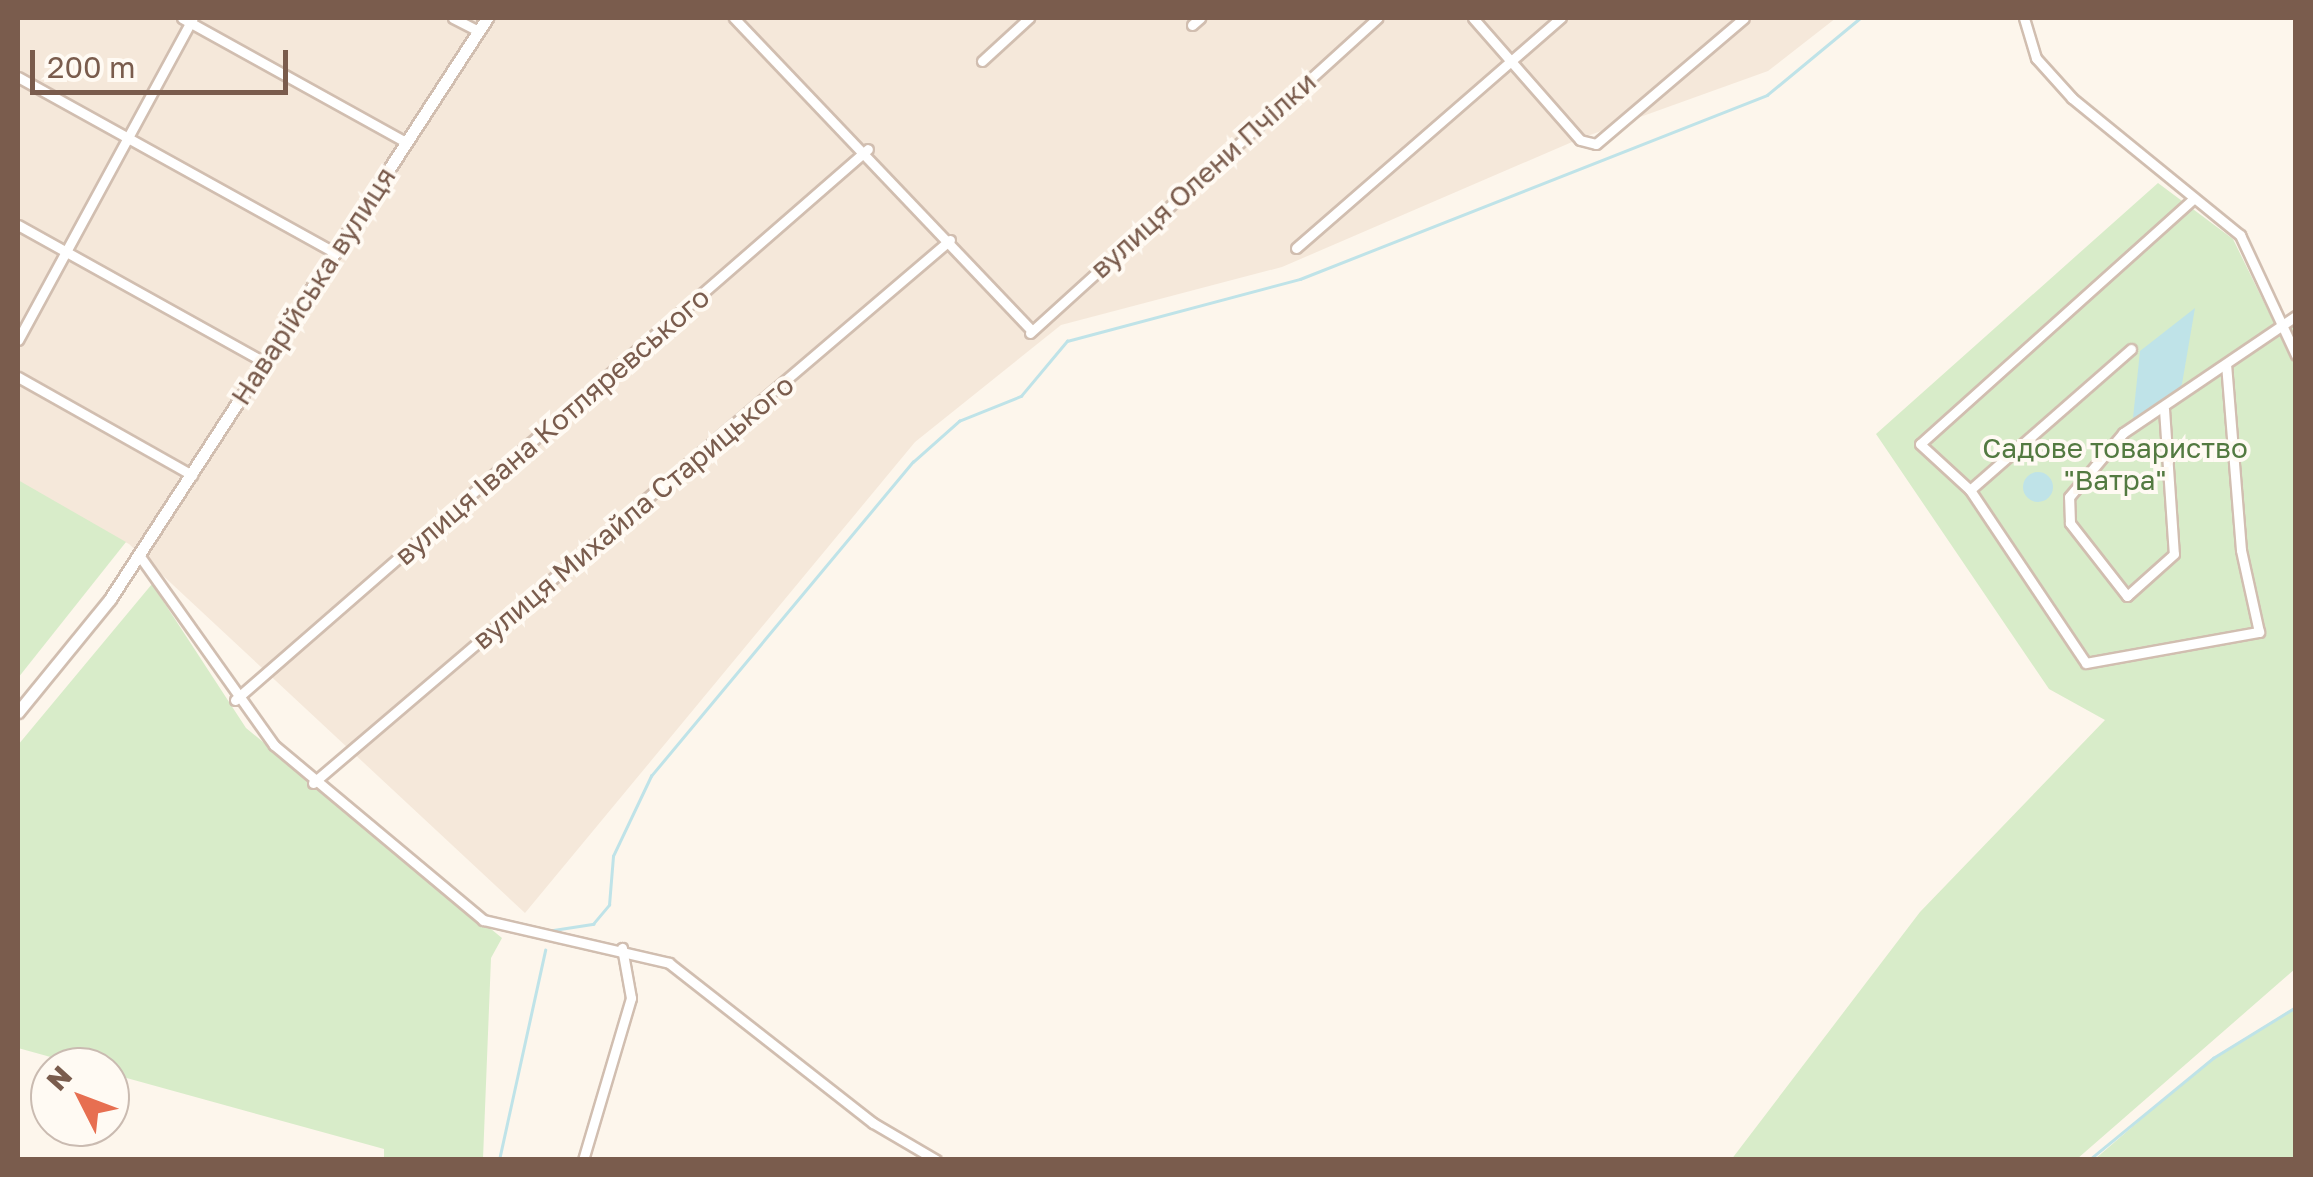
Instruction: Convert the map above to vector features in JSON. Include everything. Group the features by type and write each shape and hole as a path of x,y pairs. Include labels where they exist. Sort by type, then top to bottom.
{"street":[{"path":"453,18 478,32"},
{"name":"Наварійська вулиця","path":"18,712 139,555 487,18"},
{"path":"734,18 868,149 950,240"},
{"path":"982,61 1029,18"},
{"name":"вулиця Олени Пчілки","path":"950,240 1030,330 1377,18"},
{"path":"1472,18 1580,140 1596,144 1744,18"},
{"path":"1296,248 1561,18"},
{"path":"2024,18 2036,58 2166,179 2240,235 2296,354"},
{"path":"18,340 188,19 406,142"},
{"path":"18,77 334,252"},
{"name":"вулиця Івана Котляревського","path":"235,700 868,149"},
{"path":"2192,200 1923,438 1923,452 1970,490 2086,664 2260,632 2240,550 2226,365"},
{"path":"18,225 264,362"},
{"name":"вулиця Михайла Старицького","path":"313,783 950,240"},
{"path":"2164,410 2174,554 2127,596 2070,523 2069,498 2123,433 2164,410 2280,322 2296,316"},
{"path":"1970,490 2132,349"},
{"path":"18,377 192,475"},
{"path":"139,555 235,700 313,783 495,926 622,948 704,986 847,1103 936,1160"},
{"path":"583,1160 631,998 622,948"}],"shaded area":[{"path":"18,18 1836,18 1768,71 1579,139 1282,267 1061,325 915,442 525,913 129,544 18,487"}],"green space":[{"name":"Садове товариство \"Ватра\"","path":"2158,183 2233,239 2279,333 2295,326 2295,969 2077,1159 1731,1160 1920,912 2105,720 2049,689 1876,434"},
{"path":"18,480 126,542 18,678"},
{"path":"152,584 246,728 502,938 491,958 483,1159 384,1159 384,1149 130,1079 130,1047 30,1047 30,1051 18,1048 18,745"},
{"path":"2295,1007 2295,1159 2095,1159 2211,1059"}],"water":[{"path":"2195,308 2182,384 2171,400 2133,418 2140,351"},
{"path":"2038,472 2049,476 2053,487 2049,498 2038,502 2027,498 2023,487 2027,476"}],"waterway":[{"path":"547,931 593,924 609,905 613,856 651,776 913,462 959,421 1021,396 1067,341 1300,279 1767,95 1860,18"},
{"path":"499,1160 545,950"},
{"path":"2089,1160 2213,1058 2296,1007"}]}
